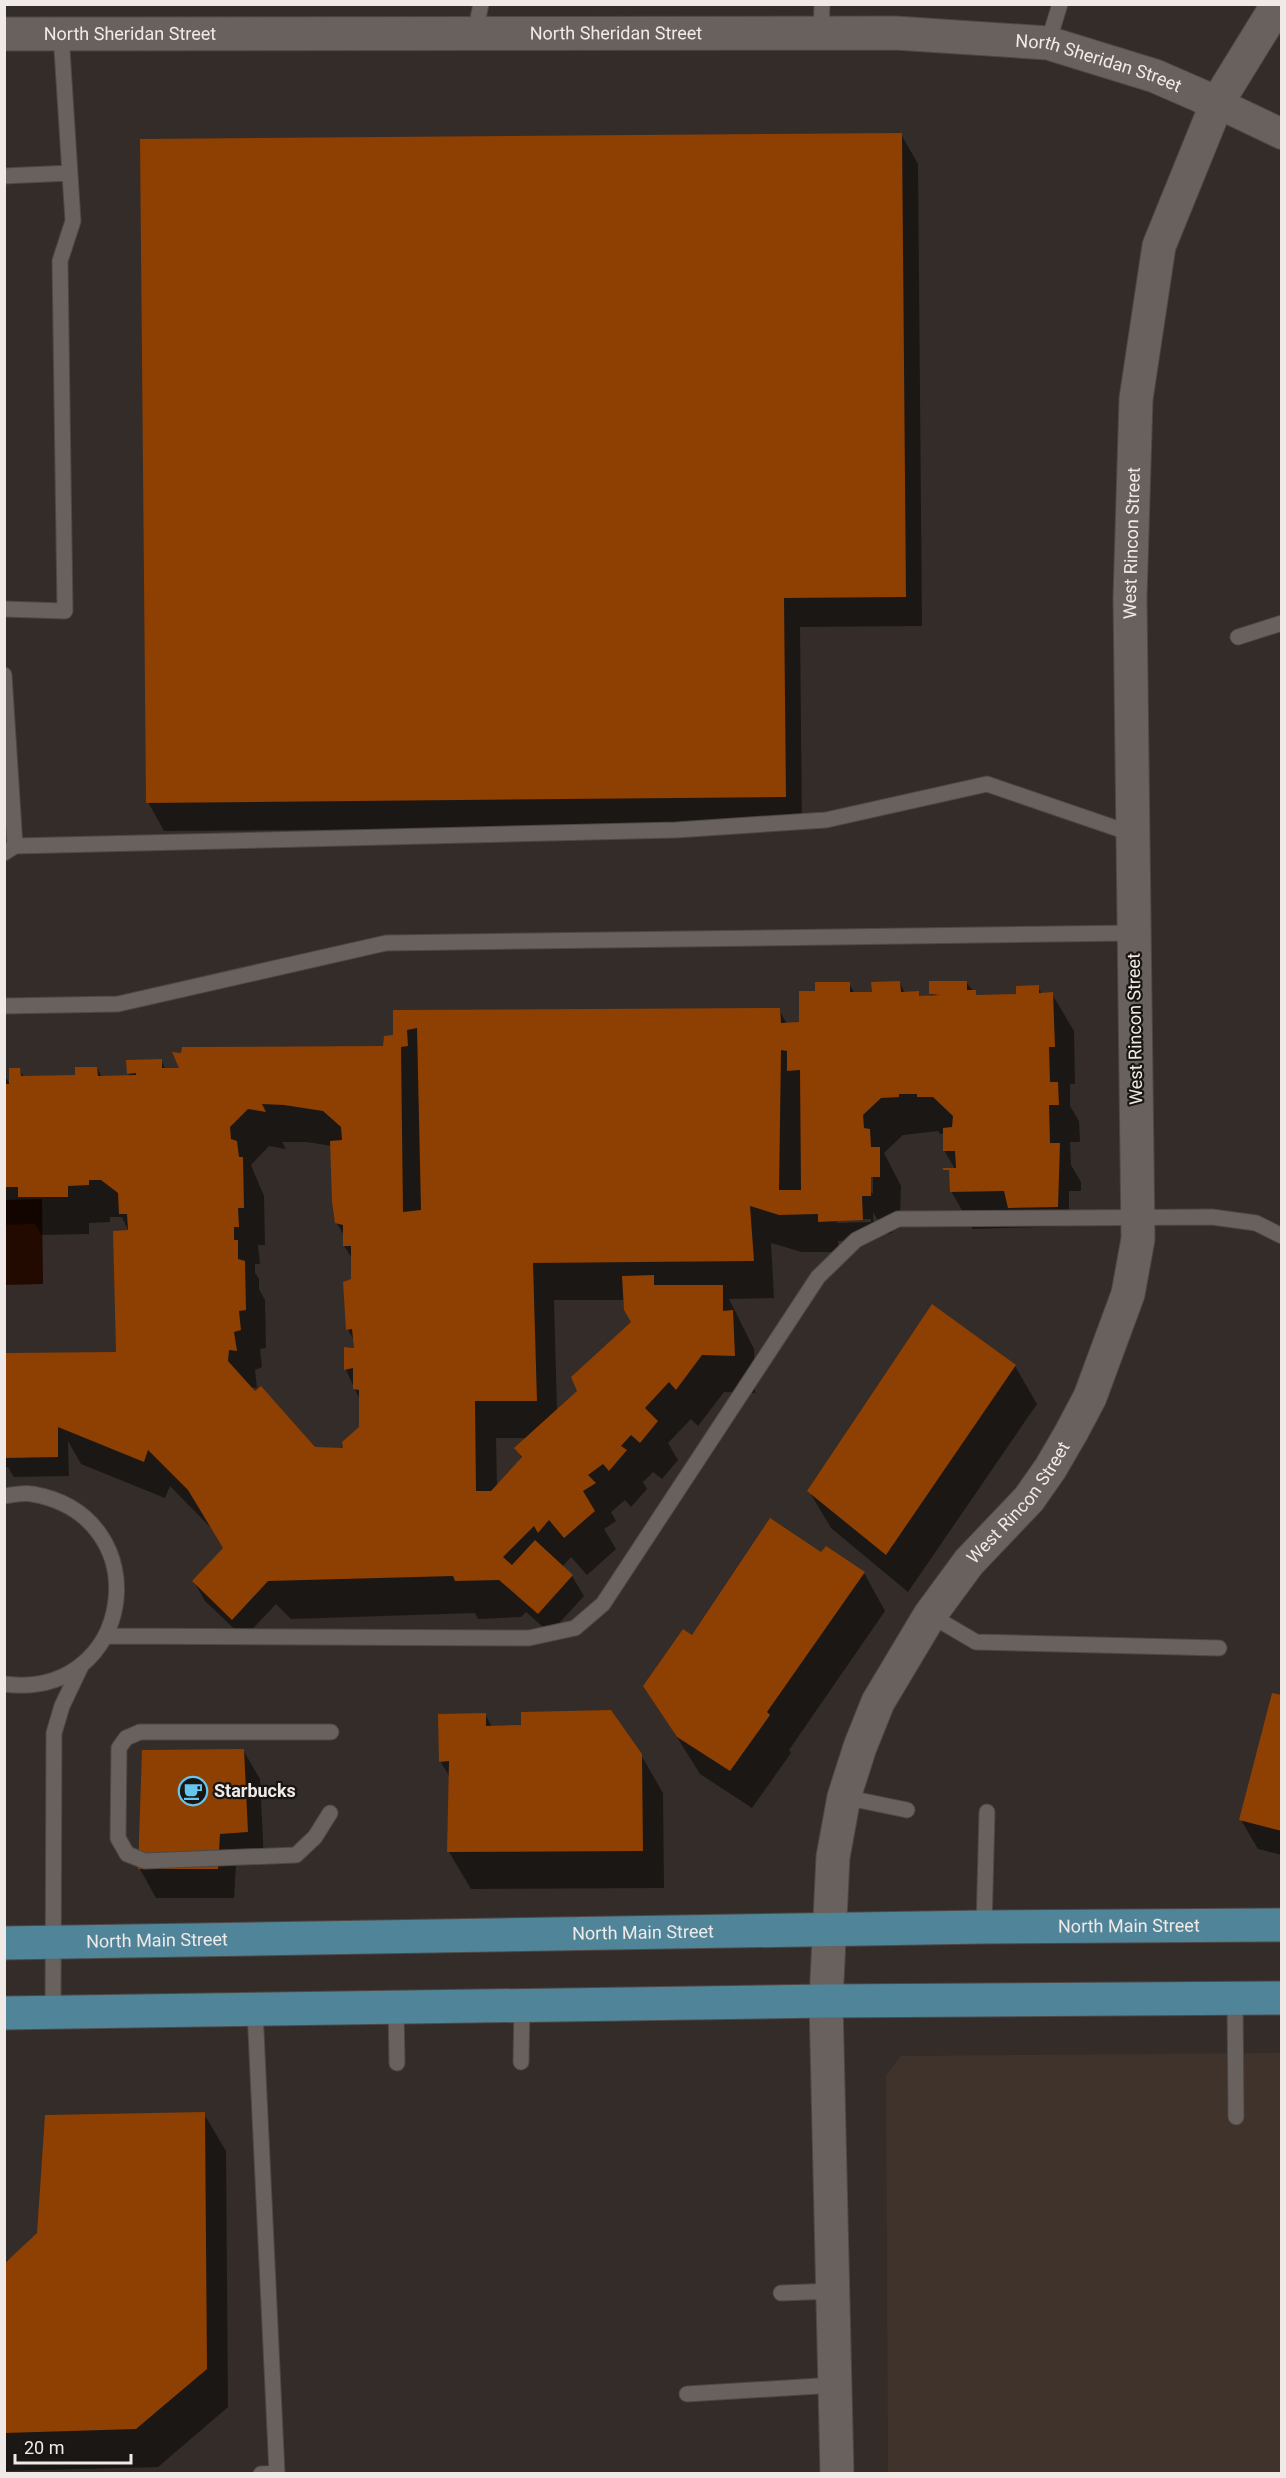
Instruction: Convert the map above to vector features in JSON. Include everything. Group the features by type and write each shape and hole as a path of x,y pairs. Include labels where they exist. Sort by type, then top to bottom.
{"main road":[{"name":"North Main Street","path":"4,1944 984,1927 1281,1925"},
{"path":"4,2013 826,2001 1281,1998"}],"street":[{"name":"West Rincon Street","path":"837,2474 826,2001 833,1857 844,1797 878,1702 930,1615 969,1562 1029,1499 1050,1469 1090,1397 1128,1294 1138,1239 1130,598 1136,399 1158,246 1217,103 1278,4"},
{"name":"North Sheridan Street","path":"4,34 61,34 478,19 821,19 895,33 1047,43 1155,76 1217,103"},
{"path":"1217,103 1281,134"}],"lane":[{"path":"1047,43 1060,4"},
{"path":"4,609 65,611 60,261 73,221 61,34"},
{"path":"4,176 70,174"},
{"path":"1238,637 1281,623"},
{"path":"4,675 10,850 676,830 826,820 987,784 1133,834"},
{"path":"4,1006 118,1004 386,943 1134,933"},
{"path":"106,1636 530,1638 575,1628 603,1604 818,1277 856,1240 898,1219 1212,1216 1256,1223 1281,1236"},
{"path":"4,1496 30,1493 61,1501 87,1519 106,1544 117,1574 117,1606 106,1636 95,1652 63,1677 42,1684 20,1686 4,1684"},
{"path":"930,1615 976,1642 1219,1648"},
{"path":"53,2012 54,1733 62,1706 82,1664"},
{"path":"330,1813 315,1837 296,1855 145,1861 127,1854 118,1838 118,1749 126,1738 140,1731 331,1732"},
{"path":"844,1797 907,1810"},
{"path":"984,1927 987,1812"},
{"path":"1235,1998 1236,2117"},
{"path":"521,2062 522,2006"},
{"path":"396,2008 397,2064"},
{"path":"255,2011 277,2473 261,2474"},
{"path":"781,2293 832,2291"},
{"path":"687,2394 835,2385"}],"shaded area":[{"path":"42,1199 43,1284 5,1285 5,1200"},
{"path":"1281,2053 1281,2473 888,2473 886,2076 901,2056"}],"building":[{"path":"902,133 906,597 784,598 786,797 146,803 140,139"},
{"path":"900,981 901,992 919,991 919,996 940,995 929,994 929,981 967,981 967,990 976,990 976,995 1016,994 1016,986 1039,985 1039,993 1053,992 1055,1047 1049,1047 1050,1082 1058,1082 1059,1105 1049,1105 1050,1143 1060,1143 1058,1207 1008,1208 1004,1191 950,1192 949,1170 943,1170 943,1168 956,1168 955,1151 943,1151 943,1128 952,1127 953,1116 933,1097 899,1094 899,1097 881,1098 863,1115 864,1128 870,1129 871,1147 880,1147 880,1177 871,1177 871,1196 862,1196 863,1220 818,1222 818,1214 779,1215 750,1206 754,1261 533,1263 537,1401 475,1401 476,1491 491,1491 522,1457 514,1448 577,1391 571,1377 631,1322 624,1310 622,1276 654,1275 654,1285 723,1285 723,1311 733,1310 735,1356 702,1355 676,1390 669,1382 645,1408 658,1421 640,1443 631,1435 621,1446 627,1450 609,1471 603,1464 588,1475 596,1483 583,1491 595,1511 564,1538 549,1520 538,1533 534,1526 503,1557 512,1565 535,1540 573,1575 538,1614 499,1580 455,1581 453,1576 268,1581 232,1620 192,1581 223,1548 188,1490 148,1450 144,1462 58,1427 58,1457 4,1458 4,1353 116,1352 113,1231 128,1230 127,1214 119,1214 118,1193 101,1180 89,1180 89,1185 68,1186 68,1197 18,1197 18,1187 4,1187 4,1084 9,1084 9,1068 20,1068 21,1076 75,1075 75,1067 97,1067 98,1076 136,1075 136,1073 127,1074 126,1060 162,1059 162,1068 179,1068 172,1052 181,1053 182,1047 383,1046 384,1036 393,1035 393,1010 780,1008 781,1023 799,1022 799,991 815,991 815,982 850,982 850,992 872,992 871,982","holes":["417,1028 421,1210 403,1212 401,1047 408,1046 407,1030","781,1050 787,1051 787,1071 800,1070 801,1190 779,1190","262,1104 323,1111 341,1127 342,1140 330,1141 332,1202 335,1223 343,1225 343,1246 351,1246 351,1279 343,1282 346,1330 352,1329 354,1348 344,1347 344,1370 353,1368 353,1389 359,1390 359,1427 342,1442 343,1448 315,1447 261,1386 255,1391 228,1361 229,1350 237,1351 234,1332 241,1330 239,1311 246,1310 245,1261 238,1259 238,1240 234,1240 234,1227 239,1227 238,1208 244,1208 243,1157 239,1157 237,1141 231,1139 230,1127 248,1109 266,1112"]},
{"path":"932,1304 1016,1365 886,1555 807,1491"},
{"path":"770,1518 821,1552 826,1546 865,1572 767,1712 770,1715 730,1771 677,1737 643,1686 683,1629 692,1635"},
{"path":"1272,1693 1282,1695 1282,1831 1239,1820"},
{"path":"611,1710 642,1754 643,1851 447,1852 449,1761 439,1762 438,1714 486,1713 486,1726 521,1725 521,1712"},
{"name":"Starbucks","path":"244,1749 248,1832 220,1834 218,1869 138,1869 142,1750"},
{"path":"205,2112 207,2369 136,2429 5,2433 5,2263 37,2233 45,2115"}],"place":[{"name":"Starbucks","path":"193,1791"}]}
